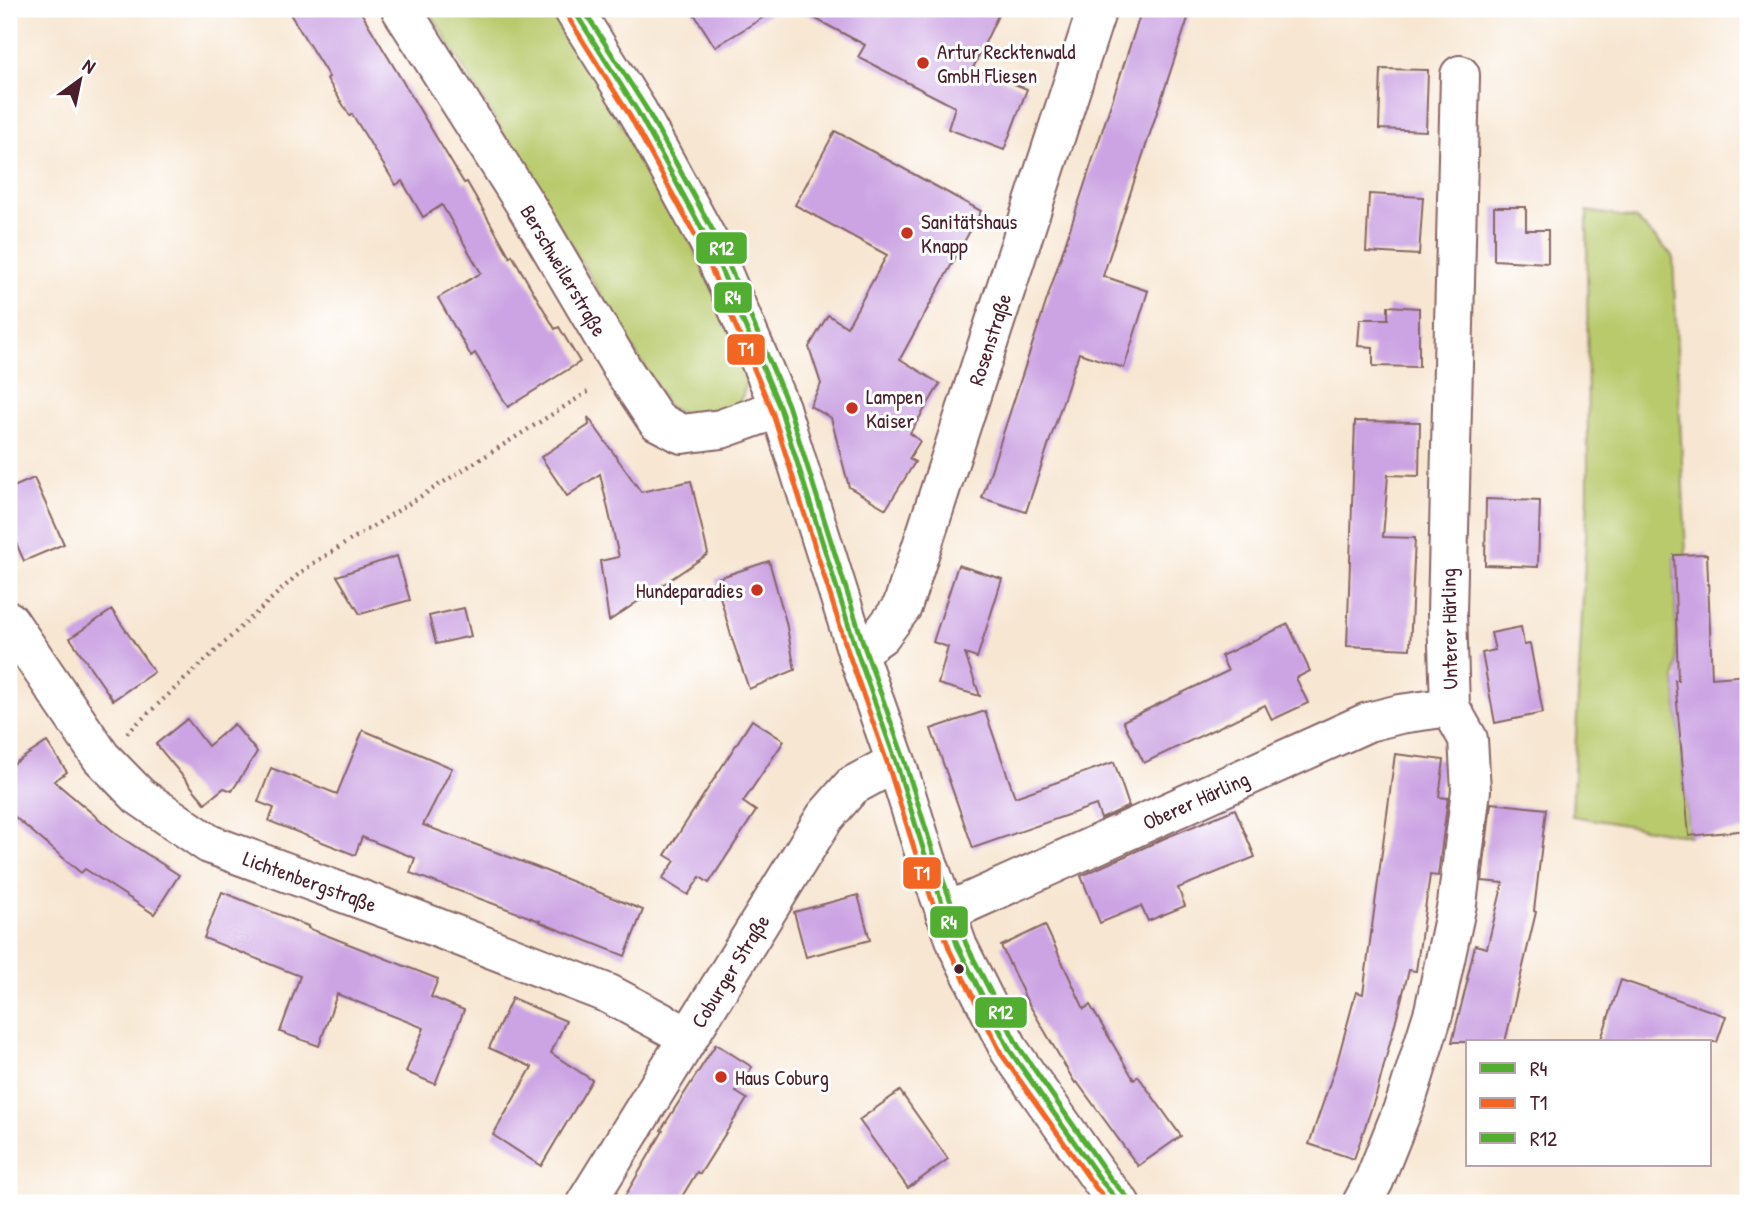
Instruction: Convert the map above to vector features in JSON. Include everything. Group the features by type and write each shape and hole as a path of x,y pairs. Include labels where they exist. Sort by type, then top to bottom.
{"street":[{"name":"Berschweilerstraße","path":"401,9 525,204 623,370 657,421 682,434 722,429 780,408"},
{"path":"573,9 638,113 711,246 780,408 857,652 958,947 1010,1051 1119,1203"},
{"name":"Rosenstraße","path":"857,652 881,635 902,607 1097,9"},
{"name":"Unterer Härling","path":"1362,1203 1374,1181 1406,1101 1434,1011 1457,904 1471,790 1468,739 1450,707 1447,613 1460,75"},
{"name":"Lichtenbergstraße","path":"9,621 101,757 139,796 209,844 610,994 689,1037"},
{"name":"Oberer Härling","path":"946,913 1368,722 1450,707"},
{"name":"Coburger Straße","path":"586,1203 825,817 852,786 896,762"}],"path":[{"path":"101,757 314,563 623,370"}],"green space":[{"path":"428,9 553,9 693,246 749,372 743,395 731,414 703,424 668,406"},
{"path":"1587,211 1636,219 1673,256 1686,555 1674,556 1677,664 1675,680 1689,836 1572,816 1588,495"}],"building":[{"path":"287,9 359,9 555,329 559,327 580,362 508,407 475,353 471,356 438,298 481,273 442,205 423,217 402,181 396,185 327,79 329,77"},
{"path":"691,9 777,9 715,47"},
{"name":"Artur Recktenwald GmbH Fliesen","path":"797,9 1001,9 973,68 1027,89 1004,150 948,129 955,107 858,57 865,45"},
{"path":"1142,9 1191,9 1103,276 1148,291 1124,368 1079,353 1026,512 982,498"},
{"path":"1381,69 1428,70 1426,131 1379,129"},
{"path":"835,131 981,211 900,359 940,384 910,433 920,441 909,459 915,462 886,509 849,487 831,418 810,406 821,384 809,347 828,315 847,327 887,255 795,205"},
{"path":"1369,194 1423,197 1419,255 1366,252"},
{"path":"1494,207 1526,207 1526,230 1548,230 1548,263 1494,260"},
{"path":"1388,306 1419,308 1419,367 1373,366 1373,347 1358,346 1360,319 1388,319"},
{"path":"588,417 641,492 691,481 708,554 609,621 600,561 619,557 600,474 567,496 541,457 589,425"},
{"path":"1355,421 1420,422 1419,476 1388,475 1383,537 1415,538 1410,649 1347,646"},
{"path":"34,478 64,544 24,561 9,527 9,489"},
{"path":"1486,499 1540,501 1538,567 1485,565"},
{"path":"1707,554 1712,678 1748,675 1748,830 1689,836 1675,680 1678,680 1674,555"},
{"path":"397,556 410,600 360,614 337,576"},
{"path":"769,561 786,622 795,670 749,689 715,579"},
{"path":"958,565 1002,579 977,658 965,654 980,696 938,684 948,647 933,642"},
{"path":"464,608 471,636 436,644 429,616"},
{"path":"112,610 154,672 113,700 70,638"},
{"path":"1288,624 1310,671 1296,678 1308,703 1272,720 1265,705 1144,763 1123,721 1228,671 1221,656"},
{"path":"1521,627 1524,645 1530,644 1543,713 1495,723 1482,653 1495,650 1491,633"},
{"path":"985,711 1015,797 1114,762 1129,806 1101,819 1096,805 973,848 931,729"},
{"path":"187,719 208,746 234,724 257,752 232,791 224,788 205,803 156,744"},
{"path":"752,720 784,741 743,802 756,811 709,883 700,877 688,895 662,879 675,861 665,855"},
{"path":"363,730 452,768 423,825 643,910 625,956 410,873 415,858 362,837 355,855 269,821 274,808 258,802 271,768 337,794"},
{"path":"47,742 67,772 54,781 119,836 179,875 154,914 85,869 81,873 9,812 9,767"},
{"path":"1395,754 1444,760 1439,797 1448,798 1438,876 1430,875 1416,971 1409,970 1377,1092 1354,1159 1309,1144 1337,1062 1356,992 1363,994"},
{"path":"1491,803 1546,809 1536,912 1505,1040 1452,1042 1475,945 1487,948 1503,883 1482,881"},
{"path":"1235,809 1255,857 1178,888 1185,906 1148,921 1141,906 1100,923 1081,876"},
{"path":"222,892 438,979 431,997 464,1010 435,1084 406,1072 424,1028 337,994 319,1046 280,1032 300,976 204,938"},
{"path":"858,895 870,940 806,957 794,912"},
{"path":"1045,925 1084,1009 1090,1005 1134,1080 1138,1076 1181,1136 1138,1166 1077,1082 1075,1083 1026,999 1001,946"},
{"path":"1621,980 1726,1016 1717,1042 1601,1040"},
{"path":"512,998 566,1021 551,1053 592,1080 541,1166 493,1135 532,1067 489,1048"},
{"path":"716,1044 752,1067 736,1092 747,1099 700,1174 697,1172 678,1203 621,1203 663,1131 661,1130"},
{"path":"900,1091 948,1159 908,1188 859,1120"}],"transit line":[{"name":"R4","path":"573,9 638,112 711,246 780,408 857,652 958,947 1010,1051 1120,1203"},
{"name":"R12","path":"583,9 646,108 719,242 788,405 865,649 966,944 1018,1046 1110,1178 1127,1197"},
{"name":"T1","path":"566,14 630,116 703,250 772,411 849,655 950,951 1002,1055 1109,1203"}],"place":[{"name":"Artur Recktenwald GmbH Fliesen","path":"923,63"},
{"name":"Sanitätshaus Knapp","path":"907,233"},
{"name":"Lampen Kaiser","path":"852,408"},
{"name":"Hundeparadies","path":"757,590"},
{"name":"Haus Coburg","path":"721,1077"}]}
